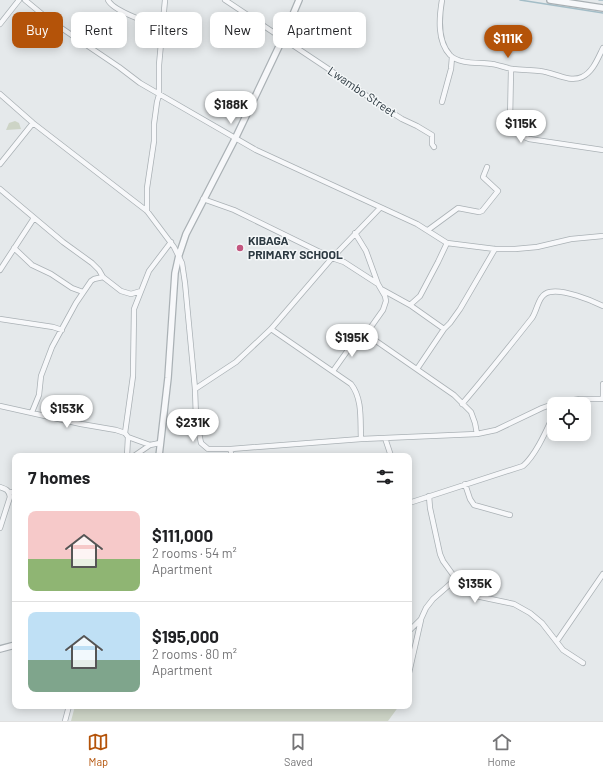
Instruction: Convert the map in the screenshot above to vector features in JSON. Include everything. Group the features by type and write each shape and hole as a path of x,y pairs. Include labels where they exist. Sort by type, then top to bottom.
{"street":[{"path":"0,24 19,0"},
{"path":"25,0 48,19 140,83 234,139 417,224 446,243 495,249 515,249 538,247 570,239 603,236"},
{"path":"108,0 112,5 135,17"},
{"path":"164,12 165,0"},
{"path":"225,0 273,31"},
{"path":"294,12 299,0"},
{"path":"442,0 440,12 440,37 444,47 452,57 465,62 492,64 512,69 542,71 562,77 576,79 582,77 592,69 603,48"},
{"path":"550,0 603,8"},
{"path":"147,211 147,188 154,141 156,102 160,95 159,65 161,48"},
{"path":"159,453 168,378 175,273 178,255 186,234 278,48"},
{"name":"Lwambo Street","path":"297,48 380,105 432,135 432,144 434,147"},
{"path":"442,102 451,69 452,57"},
{"path":"512,69 510,121 518,134 529,139 603,150"},
{"path":"0,94 33,123 147,211 171,242 182,264 195,389 196,418 201,443 208,449 231,449 361,439 477,434 496,430 547,407"},
{"path":"0,164 33,123"},
{"path":"428,230 458,208 479,212 482,211 498,191 483,177 487,167"},
{"path":"0,189 34,218 92,263 103,277 121,291 131,294 141,291"},
{"path":"203,199 234,210 332,258 344,262 378,284"},
{"path":"195,389 236,362 270,329 332,258 380,208"},
{"path":"0,270 34,218"},
{"path":"333,371 348,350 366,334 385,306 385,296 378,284 366,251 355,233"},
{"path":"127,453 126,435 133,376 134,309 149,271 171,242"},
{"path":"410,305 420,296 446,243"},
{"path":"14,248 32,265 51,274 72,288 83,292"},
{"path":"417,369 444,329 460,309 495,249"},
{"path":"32,412 39,395 41,376 62,330 83,292 91,281 103,277"},
{"path":"381,289 410,305 444,329"},
{"path":"462,404 534,315 541,296 555,291 587,298 603,306"},
{"path":"0,319 62,330"},
{"path":"270,329 333,371 351,384 356,390 359,406 361,439"},
{"path":"366,334 454,395 471,412 477,434"},
{"path":"591,399 603,399 603,384"},
{"path":"0,406 81,424 116,430 150,445"},
{"path":"412,502 525,464 547,428"},
{"path":"385,438 390,453"},
{"path":"138,453 150,445 160,443"},
{"path":"465,484 470,499 474,505 510,516"},
{"path":"0,487 7,490 10,497 0,528"},
{"path":"429,496 430,508 443,562 464,588 472,594 514,604 530,613 537,618 558,641 564,650 583,663"},
{"path":"558,641 603,574"},
{"path":"412,660 421,619 426,608 433,599 456,579"},
{"path":"412,628 421,619"},
{"path":"0,649 12,646"},
{"path":"65,721 68,709"}],"shaded area":[{"path":"15,121 19,123 21,129 6,130 9,123"},
{"path":"74,709 397,709 388,721 71,721"}],"waterway":[{"path":"520,0 603,13"}],"place":[{"name":"KIBAGA PRIMARY SCHOOL","path":"240,248"}]}
